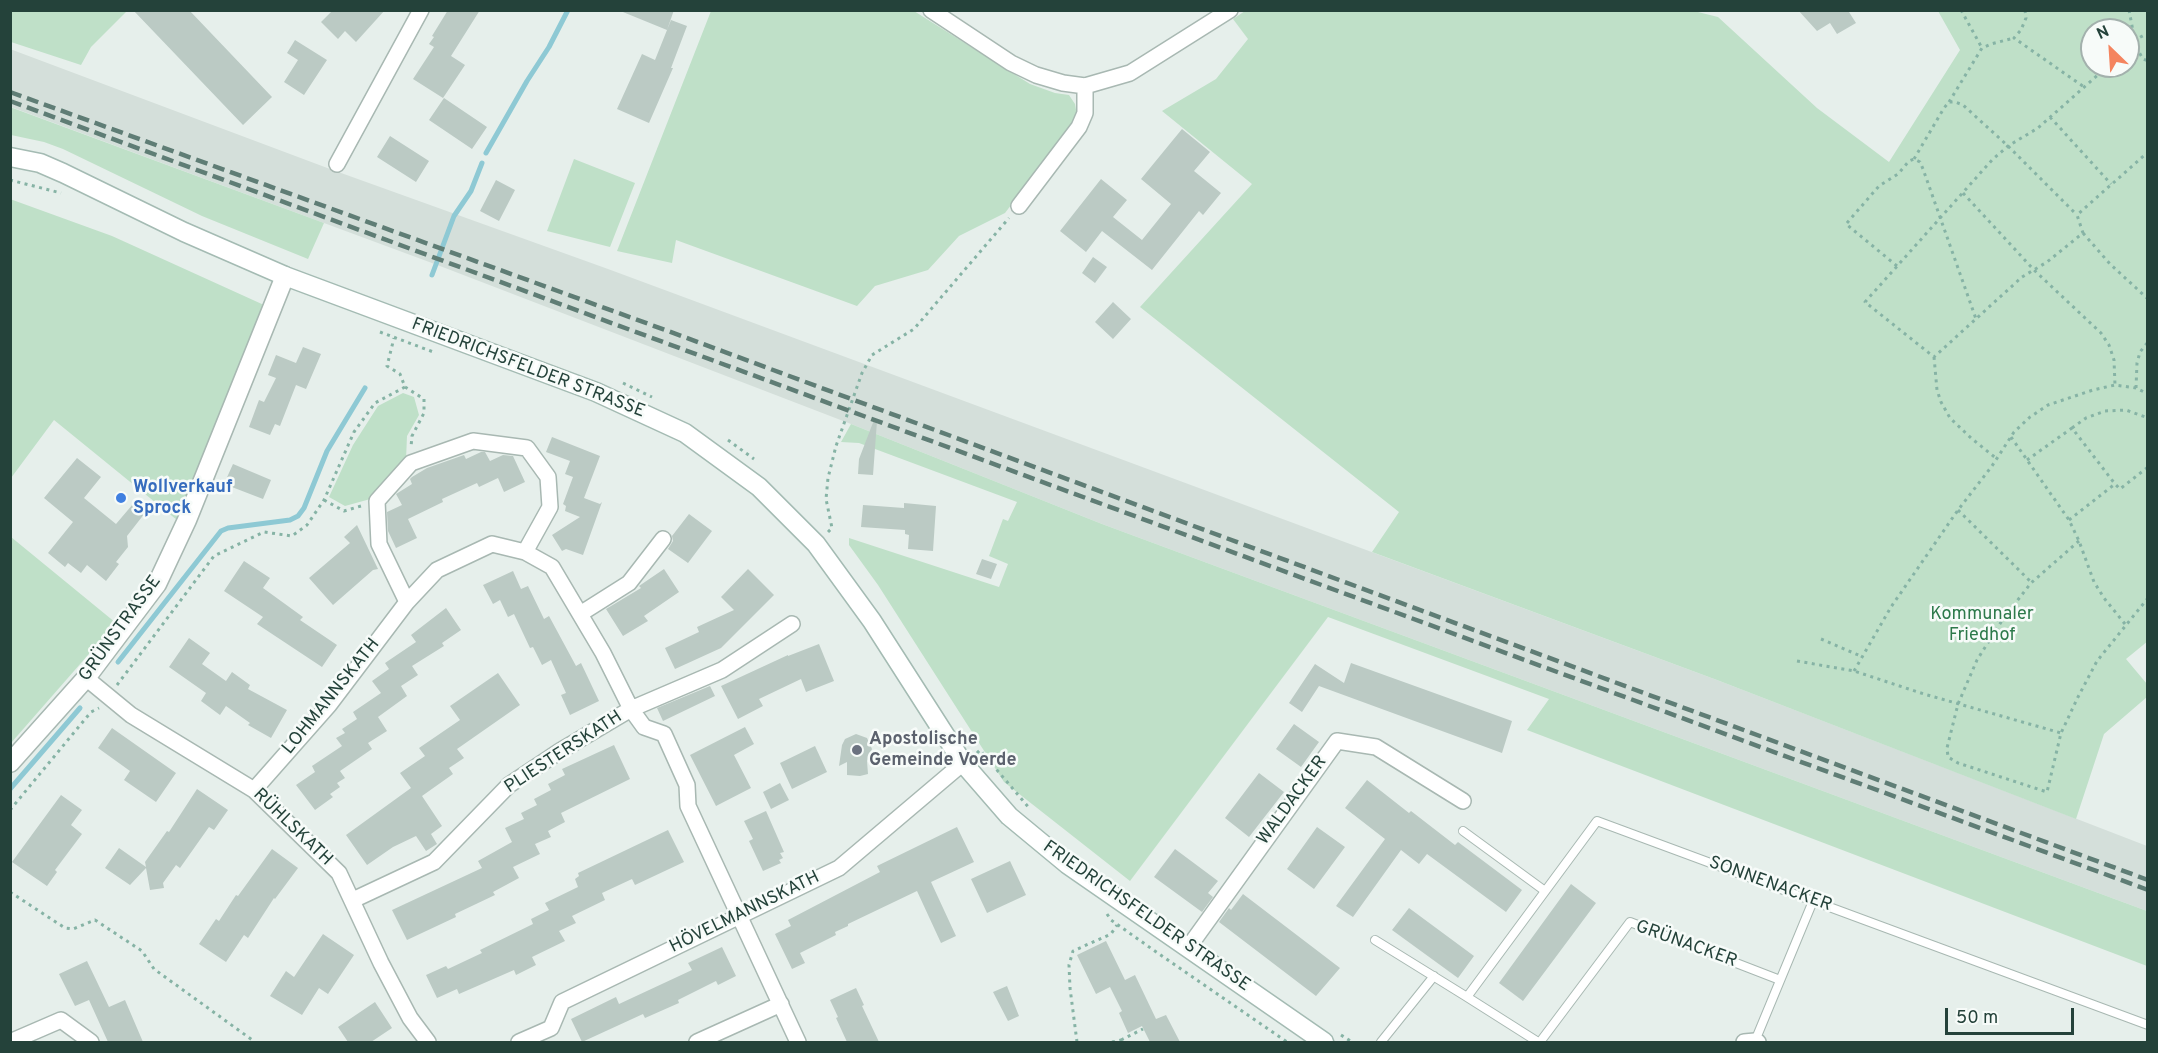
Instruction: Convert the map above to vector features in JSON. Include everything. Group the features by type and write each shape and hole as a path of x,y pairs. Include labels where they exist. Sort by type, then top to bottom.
{"main road":[{"name":"FRIEDRICHSFELDER STRASSE","path":"10,157 63,172 184,232 285,276 596,392 685,433 759,487 816,544 873,621 963,763 1009,816 1067,864 1129,909 1329,1037"},
{"name":"GRÜNSTRASSE","path":"10,763 86,678 157,584 187,520 285,276"}],"street":[{"path":"337,164 421,10"},
{"path":"931,10 1011,63 1036,75 1063,83 1085,86 1130,74 1230,10"},
{"path":"1019,206 1079,127 1085,113 1085,86"},
{"path":"407,602 379,544 377,501 411,463 473,441 527,448 548,477 550,507 525,552"},
{"path":"580,614 629,583 663,539"},
{"name":"LOHMANNSKATH","path":"254,790 329,705 407,602 437,570 492,544 525,552 552,567 603,653 631,709 644,727 664,734 687,784 687,806 798,1042"},
{"path":"631,709 722,670 792,624"},
{"name":"RÜHLSKATH","path":"86,678 131,715 254,790 339,873 405,1009 428,1042"},
{"name":"PLIESTERSKATH","path":"352,900 434,862 508,785 631,709"},
{"name":"WALDACKER","path":"1188,948 1337,741 1376,747 1463,801"},
{"name":"HÖVELMANNSKATH","path":"519,1042 552,1028 562,1002 839,868 963,763"},
{"path":"697,1042 781,1004"},
{"path":"10,1042 61,1020 91,1042"}],"lane":[{"name":"SONNENACKER","path":"1467,997 1597,821 2148,1025"},
{"path":"1463,831 1545,891"},
{"path":"1752,1042 1813,901"},
{"name":"GRÜNACKER","path":"1539,1042 1630,922 1780,980"},
{"path":"1374,940 1539,1042"},
{"path":"1381,1042 1434,976"}],"path":[{"path":"1961,10 1982,48"},
{"path":"1897,266 1846,224 1879,186 1898,174 1909,161 1914,159 1982,48 2014,38 2021,30 2025,10"},
{"path":"2014,38 2084,87"},
{"path":"1997,459 1971,438 1945,410 1937,390 1934,357 1865,302 1992,160 2050,117 2094,78"},
{"path":"1949,102 1963,105 2008,146 2077,215 2083,232 2110,264 2148,299"},
{"path":"2050,117 2110,184"},
{"path":"2077,215 2148,152"},
{"path":"1914,159 1920,162 1923,169 1976,319"},
{"path":"1962,193 2034,270 2101,333 2109,345 2114,360 2115,386"},
{"path":"816,544 832,528 826,498 828,478 836,446 862,373 873,355 914,328 1019,206"},
{"path":"1934,357 2022,277 2047,262 2083,232"},
{"path":"372,329 445,356"},
{"path":"394,338 387,366 400,374 405,387 424,399 424,413 412,436 411,463"},
{"path":"2136,388 2137,363 2140,352 2148,342"},
{"path":"1854,670 1891,607 1958,510 2011,437 2030,417 2048,405 2093,390 2115,386 2136,388 2148,394"},
{"path":"10,810 92,712 112,699 214,556 264,532 292,536 307,525 324,500 354,432 375,402 405,387"},
{"path":"2027,460 2086,418 2105,411 2126,410 2148,418"},
{"path":"2072,428 2120,489 2148,467"},
{"path":"2011,437 2069,520 2094,582 2125,624"},
{"path":"2069,520 2115,484"},
{"path":"324,500 344,511 377,501"},
{"path":"1958,510 2031,583"},
{"path":"2079,541 2031,583 2003,619 1977,660 1958,704 1947,748 1948,757 1958,763 2047,792 2061,733 2097,661 2148,598"},
{"path":"1821,639 1863,657"},
{"path":"1797,661 1854,670 1958,704 2061,733"},
{"path":"963,763 980,750 1036,814"},
{"path":"10,892 65,928 73,929 95,920 142,951 154,969 255,1042"},
{"path":"1077,1042 1070,988 1069,965 1073,951 1111,934 1129,909"},
{"path":"1112,1042 1122,1041 1143,1029"},
{"path":"1329,1037 1352,1042"}],"shaded area":[{"path":"10,49 1717,680 2147,846 2147,911 1102,524 851,424 440,266 11,107"}],"green space":[{"path":"11,10 127,11 91,47 81,65 11,42"},
{"path":"711,11 914,11 1030,84 1055,93 1069,95 1075,104 1077,115 1072,125 1005,213 959,236 928,270 875,286 857,306 676,240 672,263 617,251"},
{"name":"Kommunaler Friedhof","path":"1245,11 1694,11 1718,17 1817,108 1889,162 1960,50 1938,11 2147,11 2148,641 2126,659 2147,684 2147,697 2104,734 2076,819 1717,680 1372,552 1399,512 1140,307 1252,184 1162,111 1216,79 1248,39 1233,19"},
{"path":"10,107 324,223 308,259 202,216 63,149 44,142 11,135"},
{"path":"574,159 635,183 610,247 547,231"},
{"path":"10,199 112,236 264,305 177,520 54,420 11,478"},
{"path":"403,393 414,397 419,415 407,436 406,460 374,498 345,506 329,497 353,445 378,406"},
{"path":"851,424 1102,524 2147,911 2147,966 1527,730 1549,699 1328,617 1130,881 1004,782 878,585 849,545 849,538 999,587 1008,564 989,556 1003,519 1008,521 1017,502 859,443 841,442"},
{"path":"11,537 116,623 11,743"}],"building":[{"path":"133,10 189,10 272,97 243,125"},
{"path":"333,10 385,10 356,42 345,31 338,39 321,22"},
{"path":"448,10 480,10 451,56 465,65 443,98 413,79 434,47 429,44 434,37 432,36"},
{"path":"618,10 674,10 667,30"},
{"path":"1798,10 1851,10 1849,12 1856,23 1837,34 1830,23 1817,31"},
{"path":"671,20 687,26 671,68 673,68 649,123 617,109 642,54 655,60"},
{"path":"295,40 327,60 304,95 284,82 298,60 287,53"},
{"path":"444,98 487,127 472,149 429,120"},
{"path":"1182,129 1210,152 1194,171 1221,193 1203,215 1199,211 1152,270 1102,231 1086,252 1060,231 1101,179 1127,200 1113,217 1142,240 1171,204 1141,179"},
{"path":"390,136 429,161 416,182 377,157"},
{"path":"496,180 515,190 499,221 480,211"},
{"path":"1093,257 1107,267 1095,283 1082,273"},
{"path":"1113,302 1131,319 1113,339 1095,322"},
{"path":"303,347 321,354 306,389 296,385 280,426 275,424 270,435 249,427 259,400 264,402 276,378 268,375 276,355 296,363"},
{"path":"874,420 877,421 873,475 858,474 859,459"},
{"path":"552,437 600,456 584,498 600,504 602,502 583,555 566,549 562,551 552,535 580,517 565,511 566,506 563,504 573,477 565,474 570,461 546,452"},
{"path":"485,452 490,461 503,455 513,456 525,482 504,492 498,478 479,487 477,483 442,499 443,502 408,519 417,538 396,548 388,531 387,512 402,505 396,494 412,484 410,479 412,477 427,468 464,455 466,459"},
{"path":"77,458 101,477 84,498 116,524 133,504 145,513 127,536 128,547 116,562 119,564 106,581 87,565 81,573 68,563 65,567 48,553 73,522 44,498"},
{"path":"233,464 271,480 263,499 224,484"},
{"path":"904,503 936,506 933,551 908,549 909,535 905,534 905,530 861,527 863,505 904,508"},
{"path":"689,514 712,531 688,563 668,549 673,541 672,536"},
{"path":"357,525 378,569 373,570 333,605 309,578 350,543 344,537"},
{"path":"982,559 997,564 991,579 976,574"},
{"path":"244,561 270,578 263,588 303,617 300,620 337,645 322,667 257,624 263,617 224,591"},
{"path":"664,569 679,592 644,616 648,621 623,636 606,609 641,588 639,586"},
{"path":"748,569 774,595 721,648 675,669 665,648 699,632 697,627 734,610 721,597"},
{"path":"513,571 521,589 528,586 544,619 549,616 576,666 581,663 599,701 570,715 561,695 566,693 551,660 542,665 533,647 530,648 514,614 508,617 500,600 493,604 483,585"},
{"path":"446,608 461,630 442,643 444,646 412,666 418,675 401,686 407,696 378,717 387,731 368,743 372,749 340,771 345,778 337,783 340,787 330,794 333,797 315,810 296,785 315,772 312,766 342,746 336,738 345,733 342,729 357,719 353,712 381,693 372,681 389,669 385,663 416,642 411,635"},
{"path":"189,638 210,653 202,664 226,681 232,672 250,685 248,689 287,710 271,738 248,725 250,723 226,706 220,715 201,701 206,693 169,667"},
{"path":"819,644 834,681 806,692 801,679 759,699 763,706 738,719 721,686 788,655"},
{"path":"1351,663 1512,721 1502,753 1319,686 1302,712 1289,703 1315,664 1344,683"},
{"path":"498,673 520,705 457,749 464,758 449,768 453,774 422,796 442,826 431,834 437,844 426,851 416,836 393,847 367,865 346,835 411,788 400,773 425,756 419,748 460,720 450,706"},
{"path":"710,686 715,696 663,721 657,708"},
{"path":"1294,724 1319,742 1301,767 1276,749"},
{"path":"745,727 754,744 734,755 751,788 716,806 690,755"},
{"path":"112,728 176,773 156,802 124,780 130,771 98,748"},
{"name":"Apostolische Gemeinde Voerde","path":"856,734 867,738 872,749 867,761 868,774 860,776 847,775 847,762 839,766 845,739"},
{"path":"614,745 630,779 561,813 565,822 548,831 551,837 535,844 540,854 513,867 519,878 493,892 495,895 455,914 456,917 407,940 392,910 482,868 478,861 512,842 505,828 524,819 521,813 537,805 534,799 551,790 548,784 565,775 562,769"},
{"path":"815,746 827,772 792,789 780,763"},
{"path":"1259,773 1284,792 1249,837 1225,818"},
{"path":"1367,780 1409,813 1411,811 1455,845 1458,842 1522,890 1506,912 1427,854 1419,864 1401,850 1353,917 1336,906 1385,839 1345,808"},
{"path":"780,783 789,800 771,809 763,792"},
{"path":"197,789 228,810 214,830 209,827 180,868 176,865 163,883 164,888 150,890 146,868 130,885 105,868 119,848 146,867 145,862 167,831 169,832"},
{"path":"61,795 82,810 71,825 82,834 55,870 57,872 47,886 12,862"},
{"path":"766,811 784,852 780,853 783,858 779,860 781,863 763,871 749,841 753,839 744,821"},
{"path":"957,827 974,862 931,882 956,936 941,943 917,891 848,924 835,932 836,935 800,953 805,963 792,969 775,934 791,926 788,920 880,872 877,866"},
{"path":"1317,827 1345,847 1314,889 1287,869"},
{"path":"668,830 684,862 635,885 632,879 602,893 605,900 572,916 576,923 559,931 565,941 532,957 536,965 516,975 514,970 459,994 457,989 437,998 426,975 446,966 448,969 482,953 480,950 533,924 531,919 549,910 545,903 578,887 575,879 579,876 578,873"},
{"path":"272,849 298,868 274,898 248,938 244,935 226,962 199,944 216,919 219,921"},
{"path":"1175,849 1218,881 1208,893 1213,897 1202,912 1154,877"},
{"path":"1010,861 1026,895 987,913 971,879"},
{"path":"1571,884 1596,903 1523,1001 1499,983"},
{"path":"1243,894 1340,968 1316,996 1219,922"},
{"path":"1409,908 1474,956 1458,978 1392,930"},
{"path":"323,934 354,955 328,994 319,988 302,1015 270,996 286,971 294,977"},
{"path":"1106,941 1125,980 1135,975 1156,1019 1166,1015 1180,1042 1150,1042 1142,1026 1128,1033 1119,1013 1122,1011 1110,987 1096,994 1077,955"},
{"path":"722,947 736,976 718,985 716,981 678,1000 679,1003 645,1018 643,1014 582,1042 571,1019 616,997 619,1004 692,970 688,963"},
{"path":"87,961 109,1007 125,1000 143,1042 108,1042 89,1000 75,1006 59,974"},
{"path":"1007,986 1019,1016 1008,1021 993,992"},
{"path":"856,988 879,1042 847,1042 836,1018 838,1017 830,1000"},
{"path":"375,1002 392,1028 371,1042 348,1042 338,1027"}],"waterway":[{"path":"486,153 549,47 568,10"},
{"path":"432,275 454,216 471,191 482,163"},
{"path":"118,662 221,531 228,528 290,520 298,516 304,508 327,451 365,388"},
{"path":"10,789 80,708"}],"railway":[{"path":"10,92 668,331 2148,880"},
{"path":"10,101 2148,890"}],"place":[{"name":"Wollverkauf Sprock","path":"121,498"},
{"name":"Apostolische Gemeinde Voerde","path":"857,750"}]}
